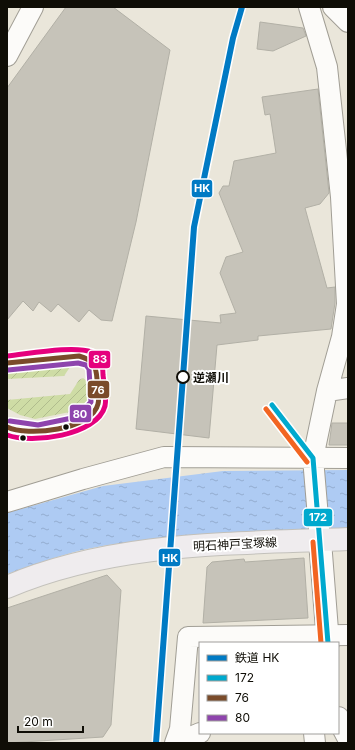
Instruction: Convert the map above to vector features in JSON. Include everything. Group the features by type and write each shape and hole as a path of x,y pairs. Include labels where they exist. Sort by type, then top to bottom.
{"main road":[{"name":"明石神戸宝塚線","path":"7,586 63,568 114,556 180,547 320,536 348,539"}],"street":[{"path":"7,56 33,7"},
{"path":"176,743 180,729 188,637 334,638 320,536 313,464 327,391 342,337 347,304 341,197 328,67 309,7"},
{"path":"333,7 348,22"},
{"path":"327,391 348,388"},
{"path":"7,502 83,478 164,457 313,464 348,458"},
{"path":"339,720 348,737"},
{"path":"176,743 199,733"}],"green space":[{"path":"70,367 64,376 7,379 7,373"},
{"path":"83,378 90,383 90,400 80,410 35,419 20,415 7,408 7,400 70,394 79,380"}],"water":[{"path":"348,470 348,530 215,534 115,544 82,550 7,574 7,513 103,486 223,471"}],"building":[{"path":"66,7 113,7 170,50 136,222 112,321 101,320 89,310 79,322 58,304 51,312 39,302 33,311 23,301 7,320 7,88"},
{"path":"260,22 303,28 306,36 273,51 257,49"},
{"path":"318,89 329,193 320,204 305,208 327,288 335,287 335,303 331,329 258,336 258,340 217,345 209,438 136,429 146,316 221,323 220,315 236,313 220,273 226,257 243,252 219,193 223,186 229,186 234,161 276,153 270,114 265,115 262,97"},
{"path":"332,423 348,423 348,445 329,445"},
{"path":"304,558 308,618 203,623 207,567 212,562 244,559 245,562"},
{"path":"107,575 121,590 111,725 103,737 7,743 7,608"}],"rail line":[{"name":"HK","path":"156,743 194,227 233,38 242,7"}],"transit line":[{"name":"83","path":"7,356 74,349 92,352 98,356 102,365 106,399 105,406 99,416 90,424 77,431 46,438 18,438 7,435"},
{"name":"76","path":"7,363 79,356 88,359 95,367 97,374 99,398 98,404 93,413 84,420 72,425 43,431 16,430 7,427"},
{"name":"80","path":"8,370 78,363 86,365 89,369 91,402 77,417 38,425 10,421"},
{"name":"172","path":"272,405 313,458 328,642"},
{"path":"266,409 307,462"},
{"path":"313,542 321,642"}],"place":[{"name":"逆瀬川","path":"183,377"}]}
